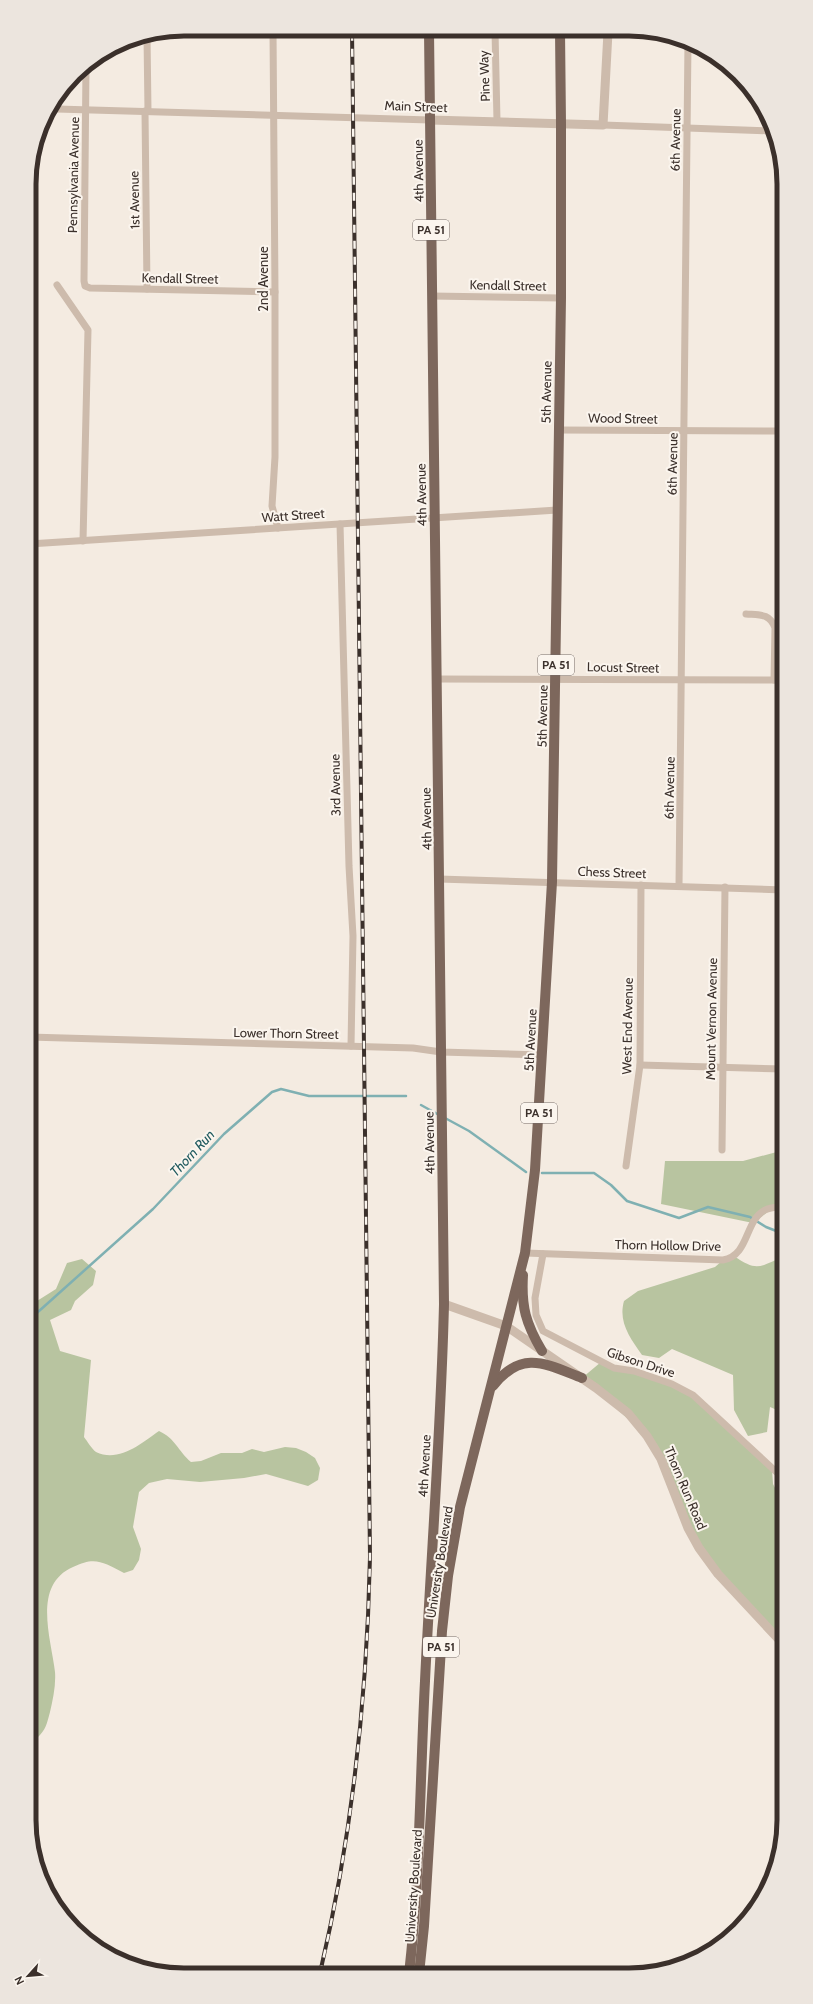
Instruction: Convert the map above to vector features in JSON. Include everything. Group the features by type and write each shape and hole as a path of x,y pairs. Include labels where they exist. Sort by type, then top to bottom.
{"main road":[{"name":"4th Avenue","path":"429,36 444,1304 442,1375 429,1608"},
{"name":"5th Avenue","path":"506,1326 525,1252 534,1176 552,882 561,298 560,36"},
{"path":"525,1252 522,1294 524,1309 528,1324 542,1351"},
{"name":"University Boulevard","path":"420,1968 424,1926 445,1595 460,1507 506,1326"},
{"path":"490,1389 509,1370 526,1362 542,1363 582,1378"},
{"path":"430,1596 445,1595"},
{"name":"University Boulevard","path":"410,1968 414,1925 429,1608"}],"street":[{"name":"2nd Avenue","path":"273,36 276,292 275,457 272,506 278,528"},
{"name":"Pine Way","path":"495,36 497,121"},
{"path":"603,125 608,36"},
{"name":"1st Avenue","path":"146,41 147,289"},
{"name":"6th Avenue","path":"679,886 688,48"},
{"name":"Pennsylvania Avenue","path":"85,286 86,73"},
{"name":"Main Street","path":"57,109 274,114 767,131"},
{"path":"57,285 88,330 83,540"},
{"name":"Kendall Street","path":"85,286 90,288 276,292"},
{"name":"Kendall Street","path":"432,296 561,298"},
{"name":"Wood Street","path":"558,430 777,431"},
{"name":"Watt Street","path":"36,543 557,510"},
{"name":"3rd Avenue","path":"340,524 349,866 353,936 351,1046"},
{"path":"746,614 763,615 771,619 773,623 775,628 774,680"},
{"name":"Locust Street","path":"437,679 556,678 774,680"},
{"name":"Chess Street","path":"439,879 777,890"},
{"name":"West End Avenue","path":"626,1166 640,1065 641,885"},
{"name":"Mount Vernon Avenue","path":"722,1150 725,887"},
{"name":"Lower Thorn Street","path":"36,1037 413,1048 441,1052 542,1055"},
{"path":"640,1065 777,1069"},
{"name":"Thorn Hollow Drive","path":"525,1252 543,1254 723,1260 734,1256 739,1251 755,1220 766,1210 777,1208"},
{"name":"Gibson Drive","path":"543,1254 535,1298 536,1315 543,1331 614,1368 634,1371 683,1389 693,1395 777,1473"},
{"name":"Thorn Run Road","path":"444,1304 506,1326 619,1405 647,1436 662,1459 688,1528 699,1548 718,1574 777,1637"}],"green space":[{"path":"777,1152 777,1207 773,1208 753,1223 661,1204 665,1161 743,1161"},
{"path":"734,1256 748,1264 759,1266 777,1259 777,1410 770,1407 767,1432 748,1436 734,1410 733,1375 672,1349 659,1358 642,1355 626,1330 623,1316 624,1301 638,1291 715,1267 723,1260"},
{"path":"82,1259 96,1271 93,1285 75,1301 71,1310 50,1320 60,1351 91,1360 84,1437 94,1451 105,1455 122,1453 138,1446 159,1431 169,1437 191,1462 201,1461 221,1453 242,1453 252,1449 264,1452 285,1447 296,1448 306,1452 315,1458 320,1468 318,1480 308,1486 266,1474 244,1478 200,1482 167,1479 149,1483 139,1492 133,1527 141,1549 139,1560 133,1570 124,1573 104,1563 93,1561 87,1562 73,1567 60,1575 52,1586 48,1599 47,1614 55,1672 55,1687 47,1723 37,1738 36,1302 56,1289 67,1263"},
{"path":"601,1362 683,1389 772,1469 773,1484 777,1492 777,1637 709,1562 647,1436 582,1378"}],"waterway":[{"name":"Thorn Run","path":"36,1314 153,1209 224,1134 272,1092 281,1089 309,1096 406,1096"},
{"name":"Thorn Run","path":"421,1105 439,1115"},
{"name":"Thorn Run","path":"445,1118 469,1131 526,1172"},
{"name":"Thorn Run","path":"542,1173 594,1173 611,1185 627,1201 679,1218 708,1207 750,1217 766,1227 777,1231"}],"railway":[{"path":"321,1968 341,1870 356,1766 365,1662 370,1557 352,36"}]}
